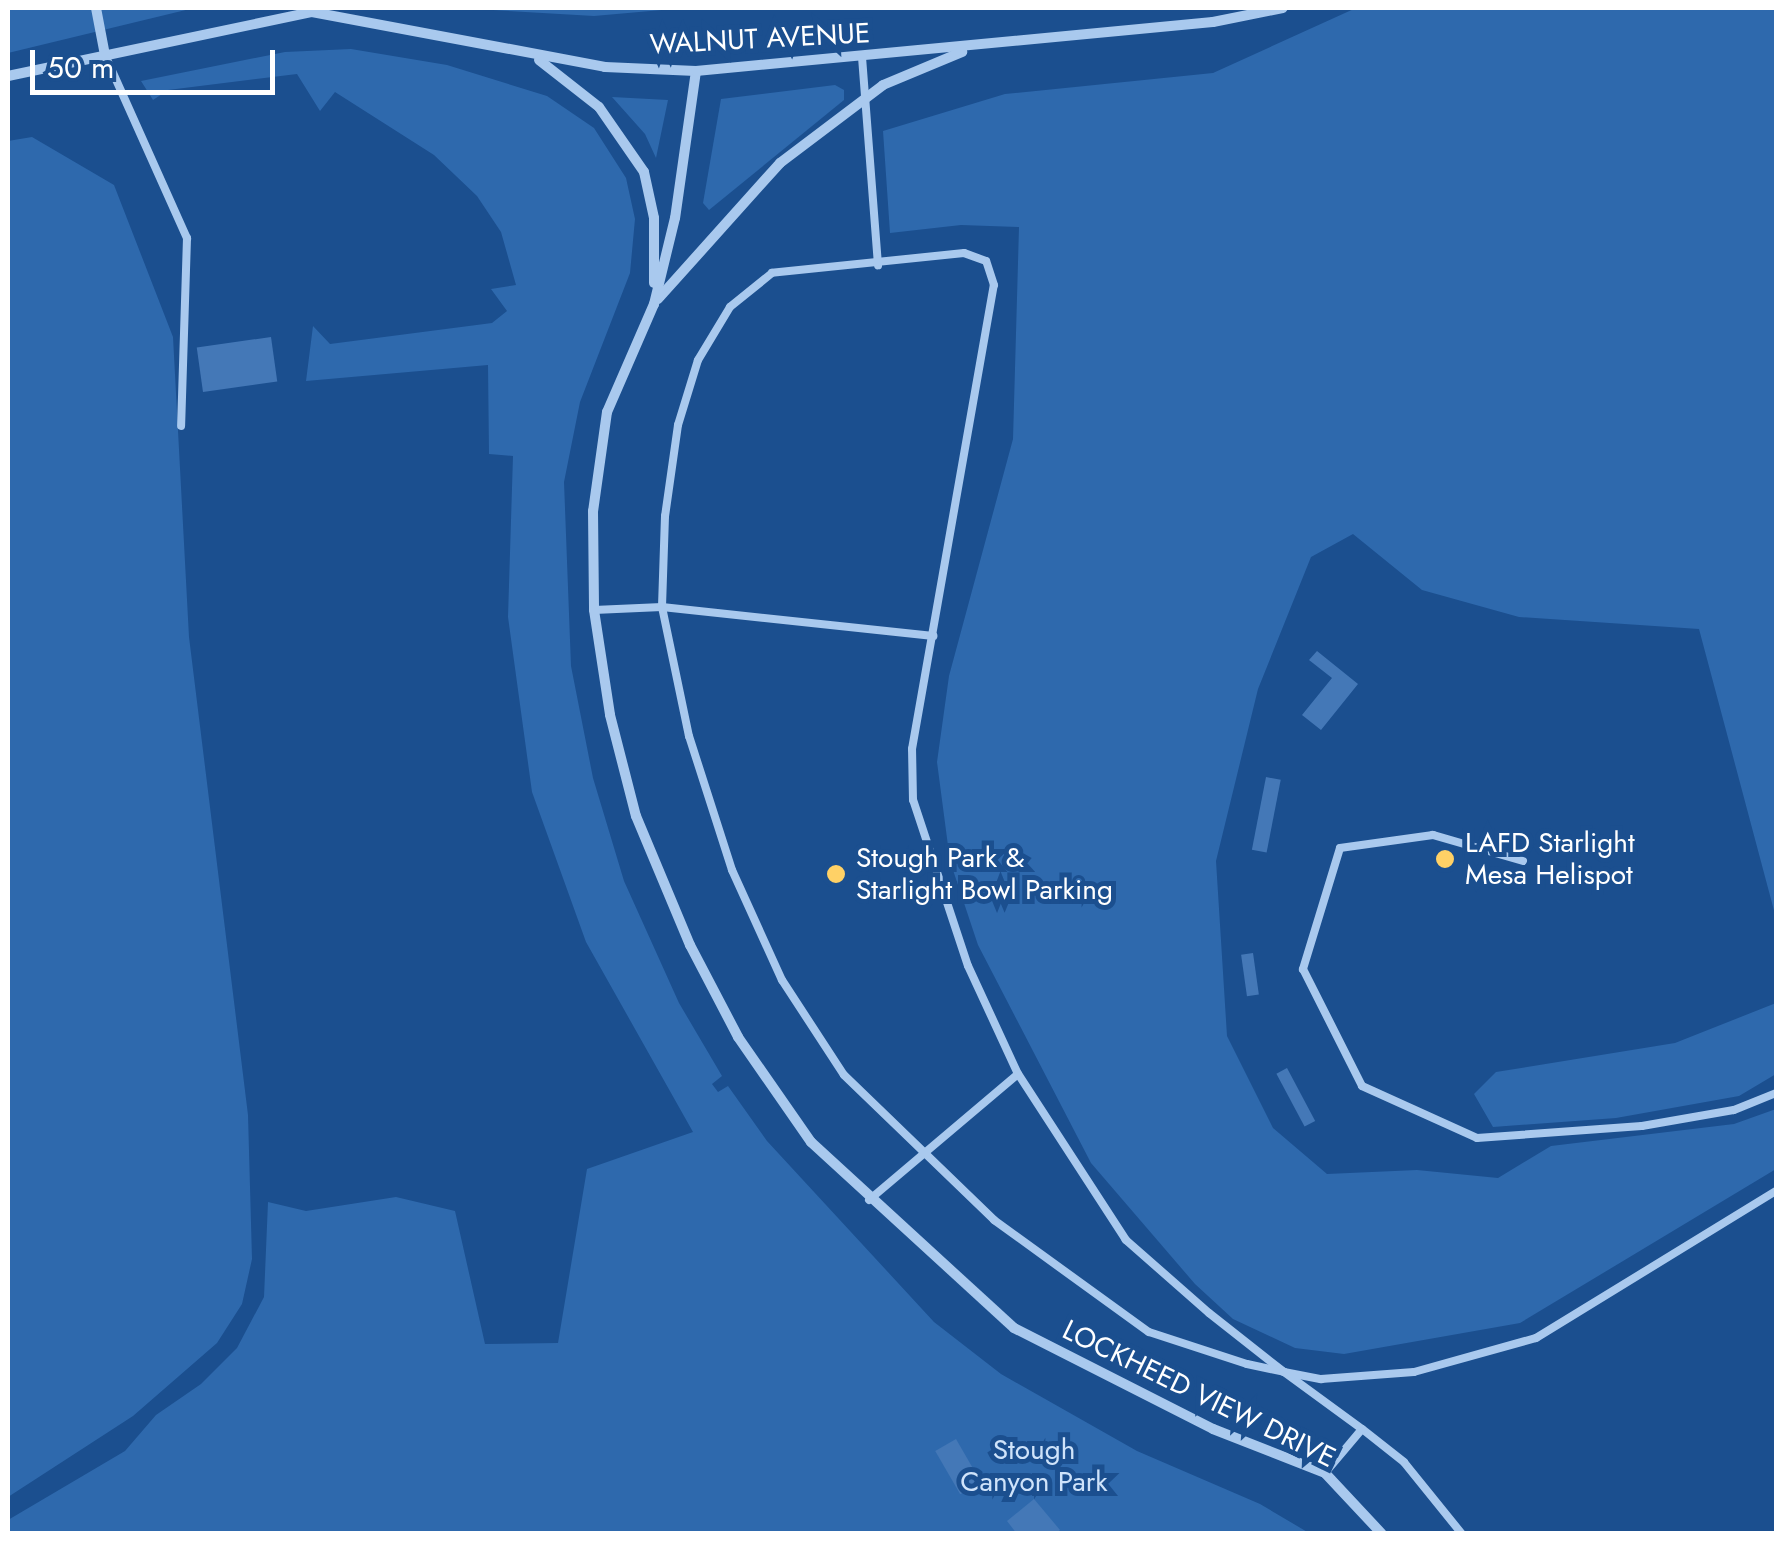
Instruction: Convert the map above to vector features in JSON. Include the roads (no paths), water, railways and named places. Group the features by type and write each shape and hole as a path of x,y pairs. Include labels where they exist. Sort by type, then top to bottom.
{"street":[{"path":"96,8 105,54"},
{"name":"WALNUT AVENUE","path":"8,76 312,12 605,67 696,71 1213,22 1283,8"},
{"name":"LOCKHEED VIEW DRIVE","path":"654,304 780,162 865,99 921,66 976,47"},
{"name":"LOCKHEED VIEW DRIVE","path":"524,54 572,80 630,145 644,172 654,218 654,304"},
{"name":"LOCKHEED VIEW DRIVE","path":"696,71 654,304 607,412 600,446 594,610 610,715 636,816 690,944 738,1037 811,1142 869,1201 1014,1328 1213,1430 1325,1473 1382,1534"}],"lane":[{"path":"105,54 186,238 181,426"},
{"path":"862,57 878,265"},
{"path":"1462,1534 1404,1462 1284,1372 1126,1240 1018,1074 968,966 913,800 912,749 994,285 986,261 964,252 878,265 772,274 730,307 698,360 678,425 664,516 662,607 689,736 726,853 782,980 844,1075 918,1153 994,1220 1149,1332 1284,1372 1321,1379 1414,1372 1536,1338 1776,1192"},
{"path":"594,610 662,607 933,636"},
{"path":"1522,861 1433,834 1340,848 1303,969 1362,1086 1477,1138 1642,1126 1734,1110 1776,1092"},
{"path":"869,1201 918,1153 1018,1074"},
{"path":"1325,1473 1362,1429"}],"place":[{"name":"LAFD Starlight Mesa Helispot","path":"1445,859"},
{"name":"Stough Park & Starlight Bowl Parking","path":"836,874"}],"park label":[{"name":"Stough Canyon Park","path":"1034,1466"}]}
